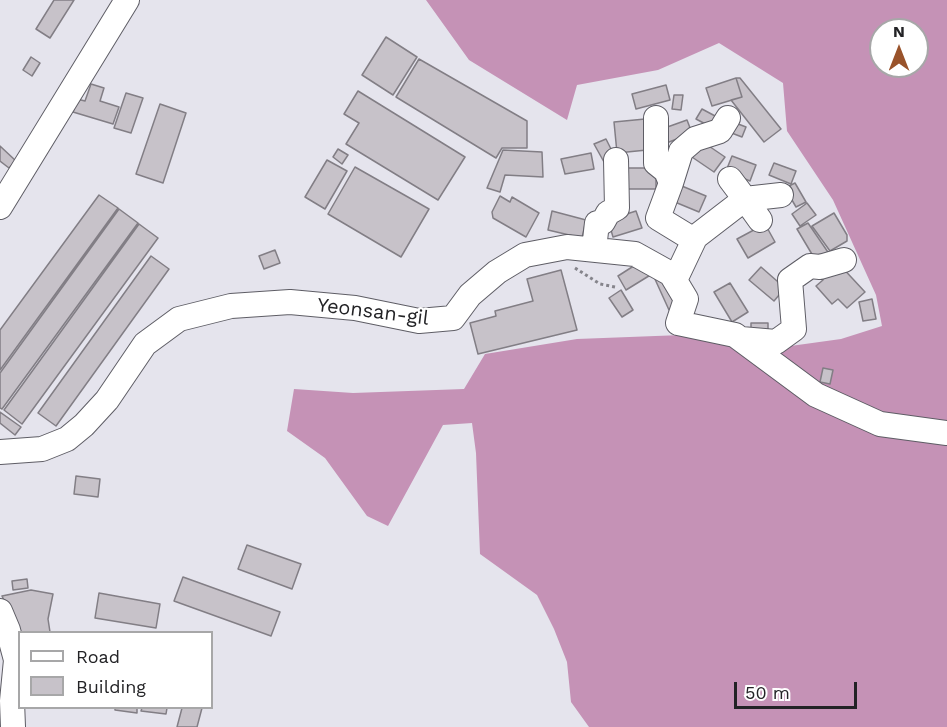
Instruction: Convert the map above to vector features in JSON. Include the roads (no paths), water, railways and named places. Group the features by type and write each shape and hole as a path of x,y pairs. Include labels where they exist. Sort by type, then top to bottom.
{"street":[{"path":"0,207 127,0"},
{"path":"656,118 656,163 666,171 671,183"},
{"path":"693,239 658,218 681,151 695,139 720,131 728,118"},
{"path":"594,249 597,223 603,222 608,213 617,208 616,160"},
{"path":"730,179 760,220"},
{"path":"781,195 745,199 703,229 693,239 675,279 686,299 678,323 735,335 816,395 880,424 947,433"},
{"name":"Yeonsan-gil","path":"0,452 42,449 67,439 84,425 107,400 145,344 179,320 231,306 290,302 355,309 419,321 453,318 470,295 497,272 525,255 567,247 635,254 672,274 675,279"},
{"path":"741,339 776,342 794,329 790,280 810,266 820,267 844,260"},
{"path":"0,611 9,630 16,660 12,701 13,727"}]}
